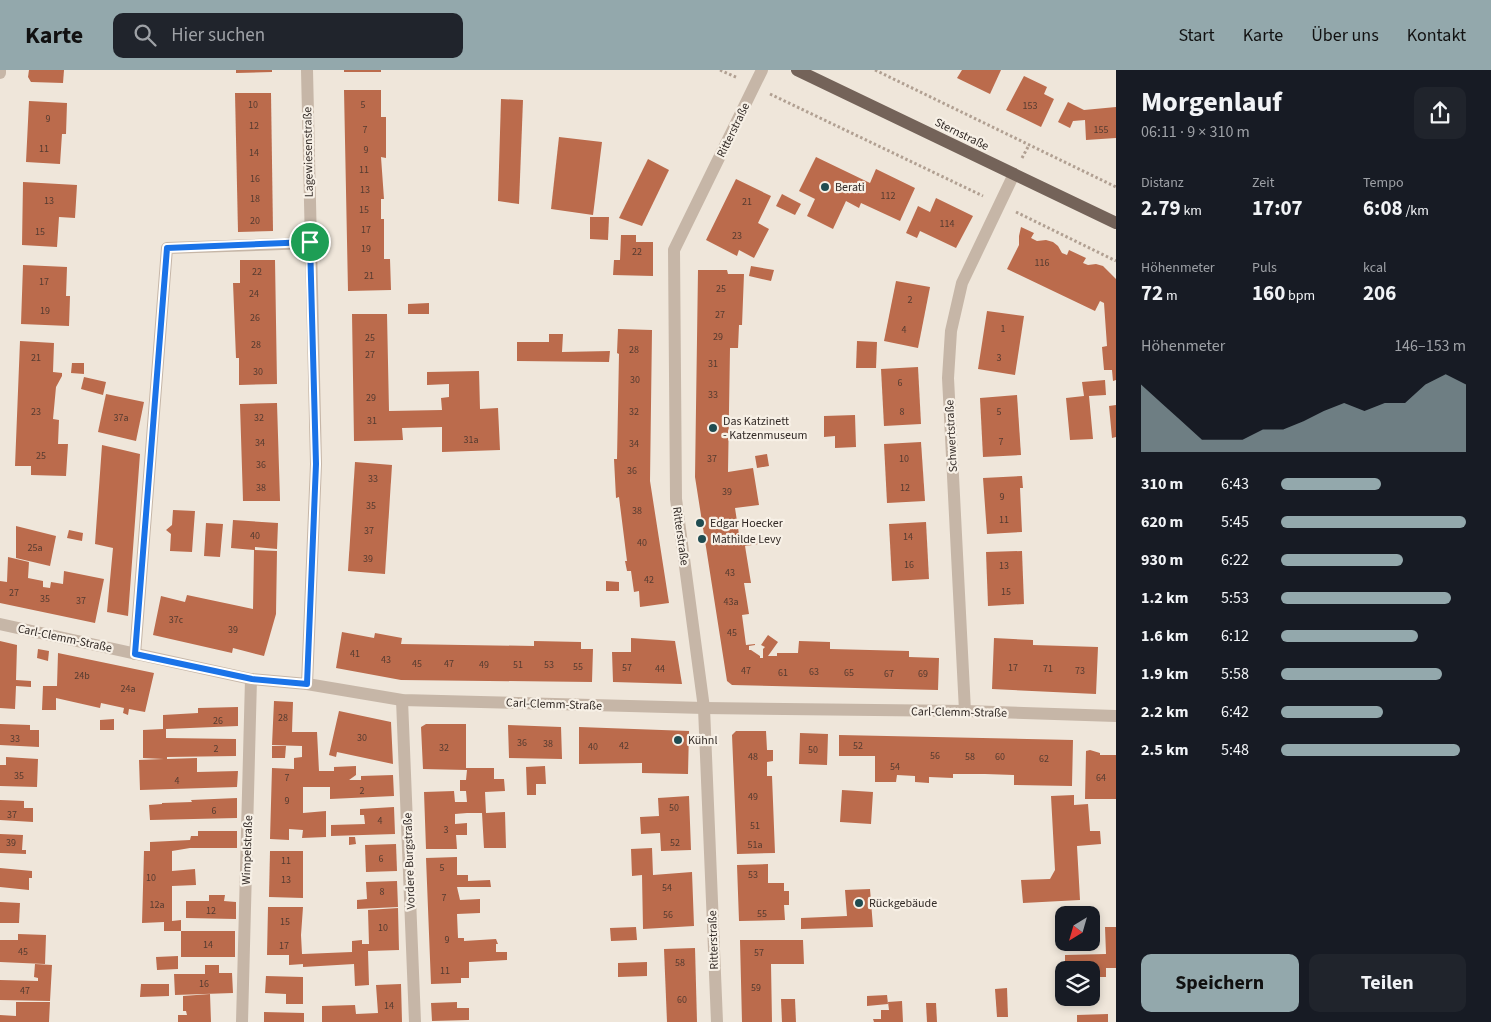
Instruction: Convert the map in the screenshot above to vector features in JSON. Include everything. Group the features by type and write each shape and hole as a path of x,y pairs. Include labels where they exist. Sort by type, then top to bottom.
{"main road":[{"name":"Sternstraße","path":"796,70 1116,223"}],"street":[{"name":"Lagewiesenstraße","path":"307,70 316,464 307,684"},
{"name":"Ritterstraße","path":"716,1022 704,708 676,499 674,250 762,70"},
{"name":"Schwertstraße","path":"965,711 948,378 951,331 962,283 1014,174"},
{"path":"135,654 167,248 310,242"},
{"name":"Carl-Clemm-Straße","path":"0,624 252,679 307,684 402,700 704,708 965,711 1116,716"},
{"name":"Wimpelstraße","path":"242,1022 252,679"},
{"name":"Vordere Burgstraße","path":"402,700 415,1022"}],"path":[{"path":"720,70 1116,261"},
{"path":"875,70 1116,187"}],"building":[{"path":"29,70 64,70 63,83 31,82 28,77"},
{"path":"236,70 272,70 272,72 236,73"},
{"path":"344,70 381,70 381,72 344,72"},
{"path":"962,70 1001,70 990,94 957,78"},
{"path":"1024,76 1047,87 1044,94 1054,99 1041,127 1006,110"},
{"path":"344,90 381,90 381,117 386,117 386,158 381,157 384,199 381,199 381,219 384,219 384,259 390,259 391,290 348,291"},
{"path":"235,93 271,93 273,231 238,232"},
{"path":"501,99 523,100 519,204 498,201"},
{"path":"29,101 67,103 66,134 62,134 60,164 26,162"},
{"path":"1068,102 1084,110 1116,107 1116,138 1086,140 1085,120 1073,121 1070,128 1058,122"},
{"path":"559,137 602,142 593,215 551,209"},
{"path":"816,157 870,183 876,169 915,188 900,221 861,203 859,208 846,201 833,229 807,216 815,199 799,191"},
{"path":"648,159 669,170 642,226 619,218"},
{"path":"736,179 771,196 758,223 769,229 754,258 739,250 737,256 706,240"},
{"path":"23,182 77,185 75,218 59,217 57,247 22,245"},
{"path":"782,194 801,204 795,215 776,206"},
{"path":"936,198 973,216 956,248 920,231 917,238 906,233 918,206 930,212"},
{"path":"590,217 609,217 608,240 590,239"},
{"path":"1021,227 1034,233 1031,238 1037,241 1046,240 1053,242 1062,253 1067,255 1069,250 1086,258 1083,263 1103,266 1116,279 1116,380 1113,381 1112,370 1104,370 1102,347 1107,346 1104,303 1100,301 1095,311 1007,269 1019,245"},
{"path":"621,235 636,235 636,242 653,242 653,276 613,275 614,260 620,260"},
{"path":"240,260 275,260 277,384 239,385 239,358 236,358 233,283 240,283"},
{"path":"23,265 67,267 66,296 70,296 69,326 21,324"},
{"path":"751,266 774,270 771,281 749,276"},
{"path":"698,270 727,270 728,274 744,274 742,325 739,325 738,348 730,348 728,472 753,468 759,505 735,508 740,541 771,536 772,542 745,546 751,583 744,583 749,614 742,615 746,645 755,644 749,646 749,650 760,656 760,658 763,658 763,649 765,647 761,645 768,635 778,642 768,656 777,656 777,653 798,653 799,641 830,642 830,649 909,651 909,657 939,658 938,690 732,685 727,681 695,477"},
{"path":"896,281 930,287 918,348 884,341"},
{"path":"429,303 429,314 408,314 408,304"},
{"path":"987,311 1024,316 1015,375 978,369"},
{"path":"352,314 387,314 389,411 442,410 441,398 449,397 449,384 427,385 427,372 479,371 480,409 498,408 500,450 442,452 442,427 402,428 403,440 354,441"},
{"path":"618,329 652,330 650,481 669,603 640,607 639,591 634,592 631,571 627,571 619,497 616,498 614,459 617,459"},
{"path":"549,334 563,334 562,352 610,351 609,362 517,361 517,342 549,342"},
{"path":"20,341 54,343 53,372 62,373 62,376 56,387 53,419 59,420 58,444 68,444 66,476 31,475 31,466 15,466"},
{"path":"857,341 877,342 876,368 856,368"},
{"path":"72,363 84,363 84,374 71,373"},
{"path":"918,367 921,424 884,426 881,369"},
{"path":"84,377 106,382 103,395 81,389"},
{"path":"1105,380 1106,395 1089,396 1093,439 1070,440 1066,398 1084,396 1082,382"},
{"path":"106,394 144,402 136,441 98,432"},
{"path":"1017,395 1021,455 983,457 980,398"},
{"path":"277,403 280,501 243,501 240,404"},
{"path":"1116,405 1116,437 1112,438 1109,406"},
{"path":"855,415 856,447 835,448 835,436 824,437 824,416"},
{"path":"921,442 925,501 887,503 884,444"},
{"path":"102,445 140,454 128,616 107,612 113,548 95,544"},
{"path":"767,454 769,466 757,468 755,456"},
{"path":"355,462 392,465 385,574 348,571"},
{"path":"1022,476 1023,488 1020,488 1022,532 987,534 983,478"},
{"path":"173,510 195,511 192,552 170,551 171,534 166,530 172,525"},
{"path":"233,520 278,523 277,549 255,547 255,550 277,551 276,614 264,656 233,648 232,653 153,635 161,596 185,602 187,595 253,609 254,550 231,548"},
{"path":"926,522 929,579 892,581 889,524"},
{"path":"206,523 223,524 220,557 204,556"},
{"path":"16,526 56,536 50,566 16,558"},
{"path":"69,530 83,533 82,541 67,538"},
{"path":"1022,551 1024,604 988,606 986,552"},
{"path":"8,557 29,562 28,578 43,581 43,587 50,588 51,582 63,584 64,571 104,579 95,623 0,603 0,581 7,582"},
{"path":"606,581 619,582 619,591 606,591"},
{"path":"342,632 374,638 375,633 402,638 401,644 534,646 534,641 581,642 581,649 593,649 592,682 401,680 336,668"},
{"path":"631,638 675,641 682,684 613,682 612,652 631,652"},
{"path":"994,638 1033,640 1033,645 1098,647 1096,694 992,689"},
{"path":"0,641 17,645 16,680 31,681 31,687 16,686 15,709 0,708"},
{"path":"38,649 49,651 48,661 37,658"},
{"path":"58,653 154,673 145,712 129,709 128,715 123,713 124,708 101,703 100,708 56,698 56,710 42,710 43,686 57,686"},
{"path":"274,701 293,702 292,732 317,732 319,771 334,771 334,767 356,766 356,775 349,780 361,780 361,776 393,775 394,796 330,799 330,787 303,787 303,813 326,811 326,837 302,838 303,830 289,829 289,840 270,839 272,768 294,769 294,758 302,757 302,746 272,745"},
{"path":"238,707 238,726 166,729 166,738 236,739 236,756 167,757 167,759 197,758 197,772 238,771 237,787 140,790 139,760 164,759 143,758 143,730 163,729 163,715 198,713 198,708"},
{"path":"339,711 391,722 393,764 337,752 336,757 329,755"},
{"path":"114,719 114,730 100,730 100,720"},
{"path":"0,724 30,725 30,730 39,730 39,747 0,745"},
{"path":"426,724 466,724 466,768 494,768 494,779 504,779 505,791 485,792 486,813 505,812 506,848 484,848 482,813 467,813 455,814 455,824 467,823 467,835 456,835 457,849 426,849 424,792 454,791 455,802 467,802 466,791 460,791 460,780 466,780 467,770 423,769 421,727"},
{"path":"508,725 561,727 562,759 509,758"},
{"path":"579,727 689,731 688,774 642,773 642,763 579,764"},
{"path":"736,731 766,731 767,750 773,750 773,761 767,762 767,776 772,776 775,853 737,854 732,735"},
{"path":"800,733 828,734 827,765 799,764"},
{"path":"839,735 1073,740 1072,786 1014,785 1014,775 985,774 953,774 953,778 929,777 929,783 915,782 915,776 897,775 896,782 875,782 875,756 839,756"},
{"path":"272,746 286,746 285,758 272,758"},
{"path":"1090,750 1100,753 1100,755 1116,755 1116,799 1085,799 1086,751"},
{"path":"6,757 38,759 37,787 0,786 0,765 6,765"},
{"path":"545,766 546,784 536,784 536,795 527,795 526,767"},
{"path":"842,790 873,792 871,824 840,822"},
{"path":"1074,795 1074,805 1088,804 1090,831 1100,831 1101,844 1077,846 1080,900 1023,903 1021,880 1050,879 1055,870 1051,796"},
{"path":"689,796 691,850 661,851 660,833 641,834 640,817 659,816 658,798"},
{"path":"237,798 237,818 150,820 149,805 192,802 191,800"},
{"path":"0,800 24,801 24,808 33,808 33,822 0,820"},
{"path":"394,807 395,834 331,836 331,825 365,824 364,815 360,815 360,809"},
{"path":"198,831 237,831 237,848 190,848 172,851 172,871 195,869 196,885 172,886 172,921 181,920 181,931 164,931 164,922 142,923 144,851 150,851 150,842 190,840 191,836 198,836"},
{"path":"0,834 23,835 22,850 26,850 26,854 0,853"},
{"path":"349,837 355,837 356,844 349,845"},
{"path":"396,844 397,871 366,872 365,845"},
{"path":"652,848 653,875 692,872 694,926 643,929 642,875 632,876 631,849"},
{"path":"270,851 303,851 303,898 269,897"},
{"path":"457,857 457,875 468,875 468,881 490,880 491,887 457,887 460,900 480,899 480,913 457,914 458,938 464,938 464,941 496,939 498,944 496,944 496,952 507,952 507,960 469,962 469,978 461,978 461,983 431,984 426,858"},
{"path":"768,864 768,883 784,883 784,891 789,891 789,905 784,905 785,920 739,921 737,865"},
{"path":"0,868 32,871 32,878 29,878 29,890 0,887"},
{"path":"397,881 398,907 357,909 357,900 367,899 366,882"},
{"name":"Rückgebäude","path":"870,889 873,927 801,929 801,918 847,916 845,890"},
{"path":"209,895 225,895 224,901 236,902 236,919 186,918 186,901 209,901"},
{"path":"0,902 20,903 19,923 0,923"},
{"path":"268,907 303,907 302,954 352,952 352,941 362,940 362,944 369,944 368,910 398,908 399,950 368,951 369,985 355,986 354,964 303,967 303,964 289,965 289,955 267,955"},
{"path":"636,927 637,940 611,941 610,928"},
{"path":"1105,927 1116,927 1116,968 1106,968 1106,977 1100,977 1100,961 1065,961 1065,955 1106,954"},
{"path":"181,931 235,931 235,957 181,957"},
{"path":"18,934 46,935 45,964 0,962 0,940 18,940"},
{"path":"740,940 803,940 804,964 771,964 772,1022 742,1022"},
{"path":"695,948 697,1022 667,1022 664,949"},
{"path":"178,956 178,969 157,970 156,957"},
{"path":"647,962 647,976 618,977 618,963"},
{"path":"35,964 52,965 50,1001 0,1000 0,980 38,981 38,978 34,977"},
{"path":"205,965 219,965 219,973 232,973 233,993 175,995 174,974 205,974"},
{"path":"266,976 303,977 303,1004 286,1004 286,994 265,993"},
{"path":"141,984 169,984 169,996 140,997"},
{"path":"401,984 402,1022 322,1022 322,1006 355,1005 356,1014 378,1013 376,985"},
{"path":"1007,988 1008,1017 997,1017 995,989"},
{"path":"210,994 211,1022 178,1022 178,1015 187,1015 186,1011 183,1011 183,996"},
{"path":"887,995 888,1004 867,1006 867,996"},
{"path":"781,999 795,999 796,1022 782,1022"},
{"path":"902,1001 903,1022 874,1022 873,1019 881,1019 881,1010 889,1010 888,1002"},
{"path":"16,1002 50,1002 49,1022 0,1022 0,1015 16,1016"},
{"path":"457,1002 457,1008 469,1008 469,1020 432,1021 431,1003"},
{"path":"926,1003 936,1003 937,1022 927,1022"},
{"path":"264,1012 304,1013 304,1022 264,1022"},
{"path":"1108,1014 1108,1022 1077,1022 1077,1015"}],"place":[{"name":"Berati","path":"825,187"},
{"name":"Das Katzinett - Katzenmuseum","path":"713,428"},
{"name":"Edgar Hoecker","path":"700,523"},
{"name":"Mathilde Levy","path":"702,539"},
{"name":"Kühnl","path":"678,740"},
{"name":"Rückgebäude","path":"859,903"}],"route":[{"path":"310,242 316,464 307,684 252,679 135,654 167,248 310,242"}]}
